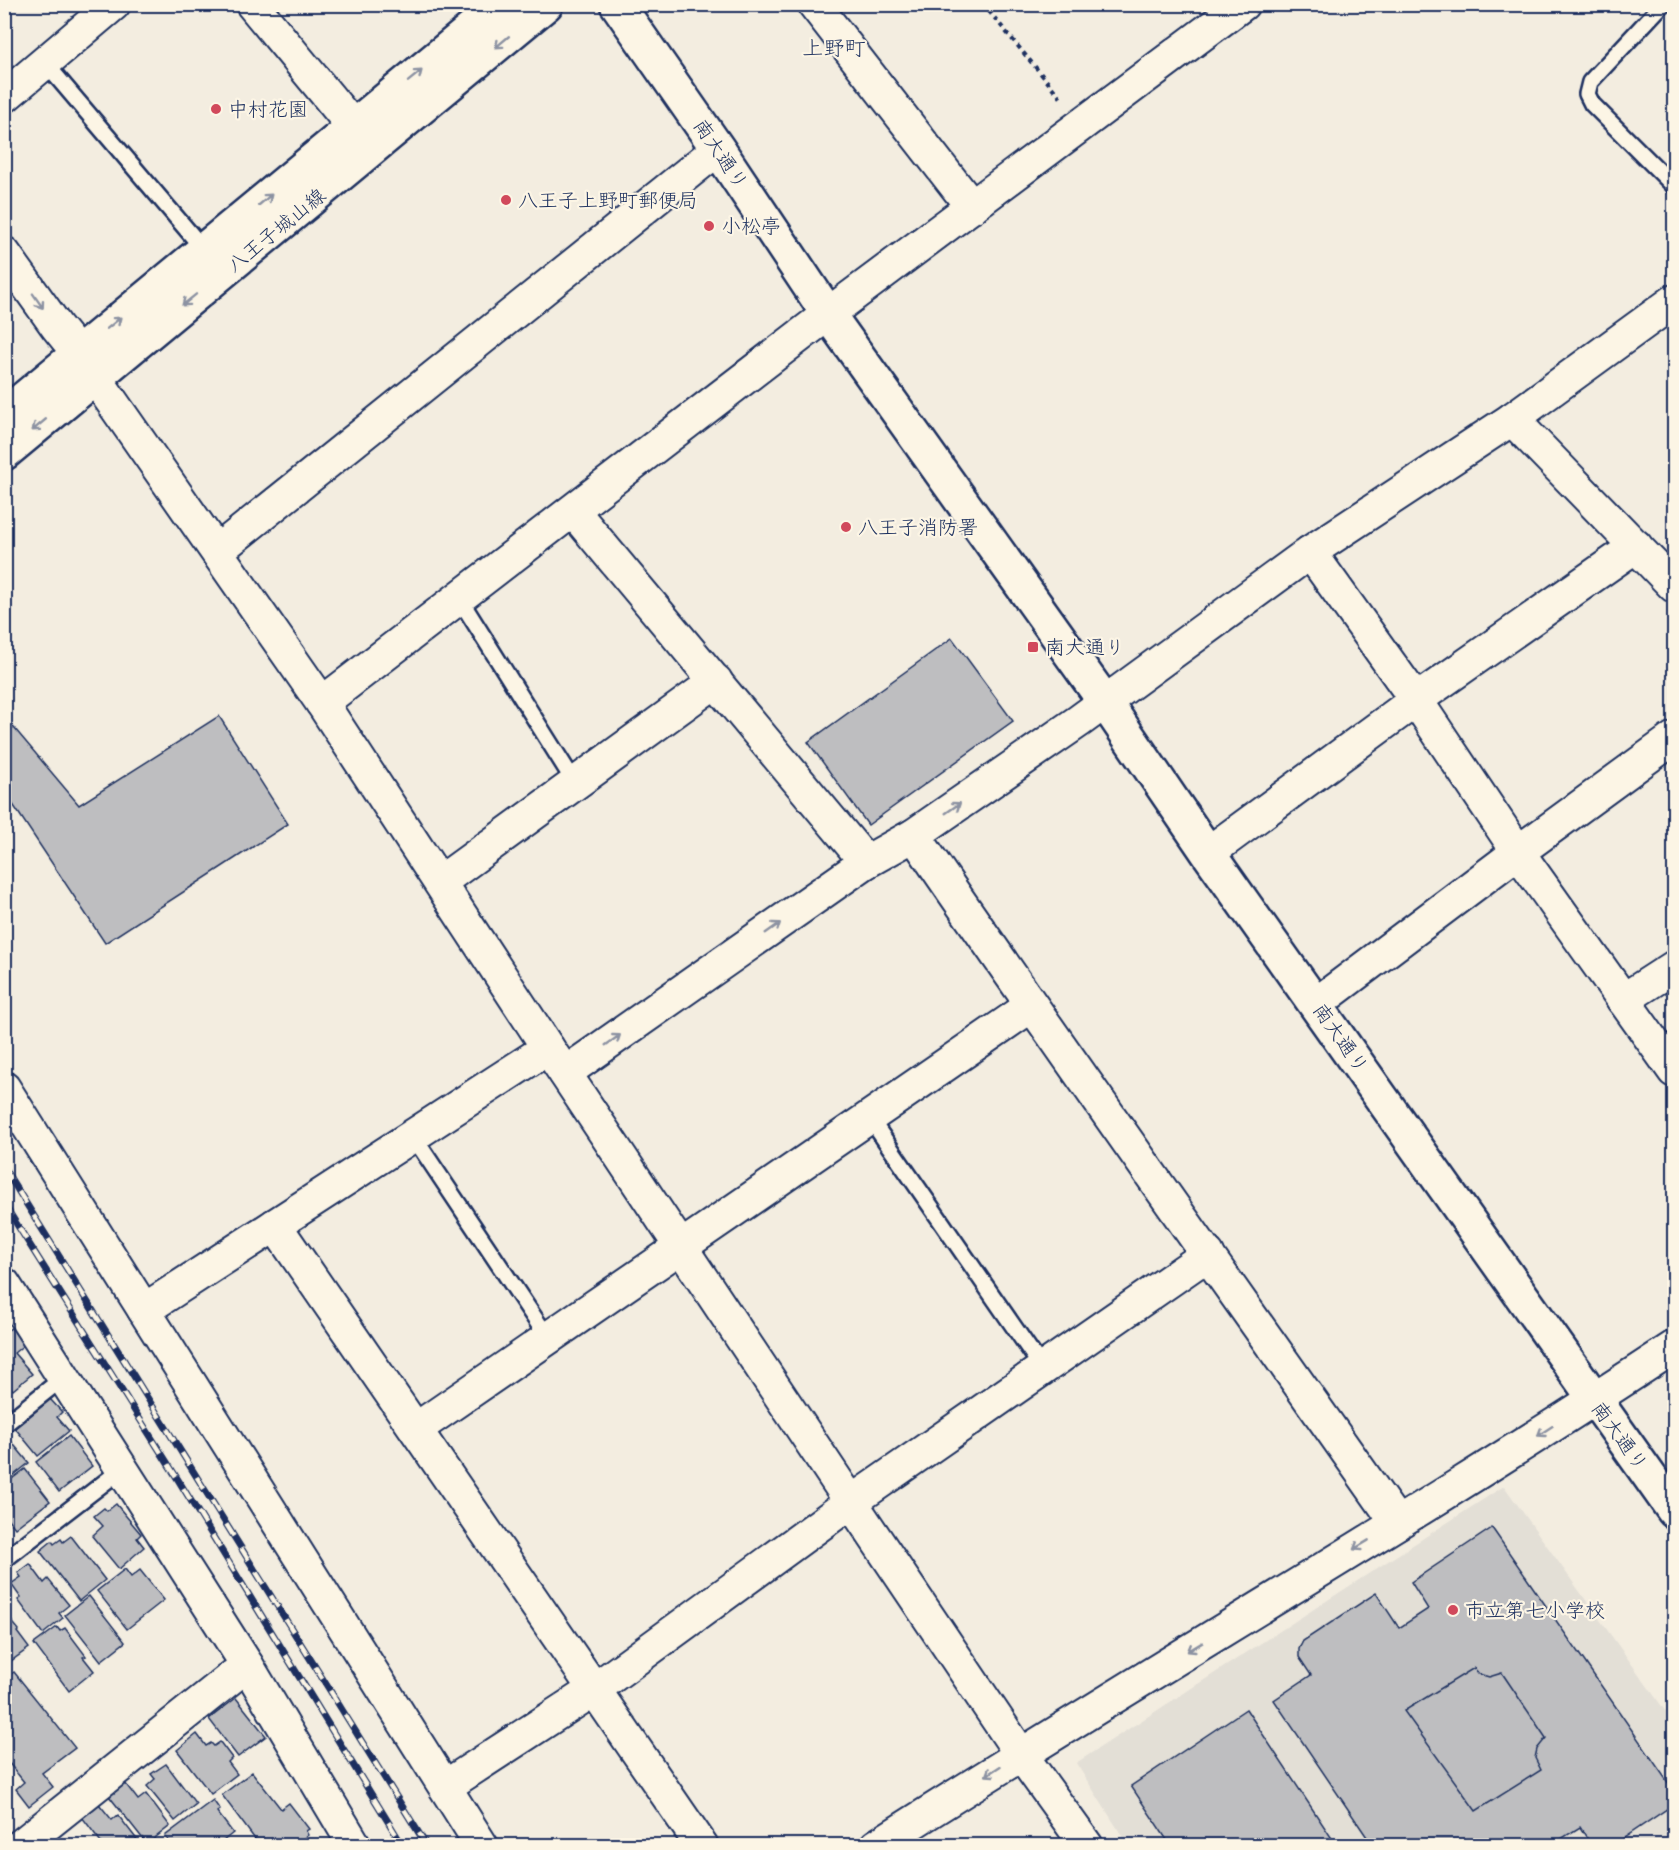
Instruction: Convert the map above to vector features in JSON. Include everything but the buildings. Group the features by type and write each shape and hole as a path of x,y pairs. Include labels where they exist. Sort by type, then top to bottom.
{"street":[{"path":"4,97 46,64 114,4"},
{"path":"252,4 363,138"},
{"name":"八王子城山線","path":"363,138 502,4"},
{"name":"八王子城山線","path":"4,453 86,366 363,138 546,4"},
{"name":"南大通り","path":"617,4 718,149 828,314 1105,702 1208,853 1674,1511"},
{"path":"814,4 972,207"},
{"path":"322,703 828,314 1243,4"},
{"path":"217,551 718,149"},
{"path":"4,253 217,551 322,703 851,1502 1020,1753 1087,1845"},
{"path":"144,1311 413,1136 557,1061 866,862 914,835 1105,702 1310,552 1512,418 1674,300"},
{"name":"八王子城山線","path":"4,415 86,366"},
{"path":"1512,418 1674,586"},
{"path":"573,510 866,862"},
{"path":"1208,853 1416,700 1636,546"},
{"path":"1310,552 1416,700 1518,852 1674,1071"},
{"path":"440,882 716,681"},
{"path":"1317,1004 1674,738"},
{"path":"914,835 1031,1006 1396,1523"},
{"path":"1623,1000 1674,967"},
{"path":"416,1429 1031,1006"},
{"path":"4,1088 482,1845"},
{"path":"275,1225 702,1845"},
{"path":"446,1786 595,1689 851,1502 1208,1254"},
{"path":"4,1284 247,1665 341,1840"},
{"path":"876,1845 1020,1753 1594,1400 1674,1347"},
{"path":"20,1845 247,1665"}],"lane":[{"path":"1663,4 1590,82 1587,94 1592,104 1674,186"},
{"path":"46,64 213,262"},
{"path":"459,598 575,783"},
{"path":"869,1117 1043,1369"},
{"path":"413,1136 548,1338"},
{"path":"4,1425 64,1377"},
{"path":"4,1560 122,1469"}],"path":[{"path":"983,4 1083,124"}],"shaded area":[{"name":"市立第七小学校","path":"1504,1486 1666,1712 1674,1707 1674,1845 1128,1845 1076,1763"}],"railway":[{"path":"4,1168 427,1846"},
{"path":"4,1204 177,1478 403,1846"}],"place":[{"name":"中村花園","path":"216,109"},
{"name":"八王子上野町郵便局","path":"506,200"},
{"name":"小松亭","path":"709,226"},
{"name":"八王子消防署","path":"846,527"},
{"name":"南大通り","path":"1033,647"},
{"name":"市立第七小学校","path":"1453,1610"}],"district":[{"name":"上野町","path":"834,48"}]}
